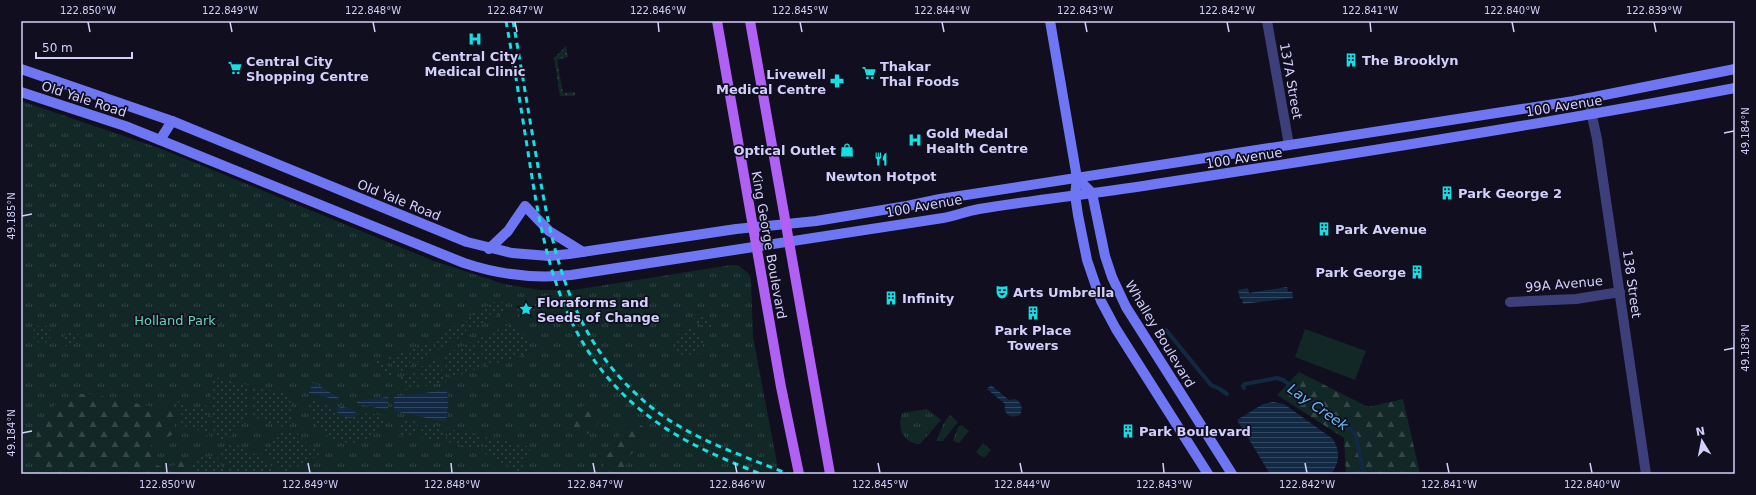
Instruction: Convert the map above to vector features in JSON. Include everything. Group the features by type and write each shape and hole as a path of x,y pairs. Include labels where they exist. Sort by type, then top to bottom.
{"main road":[{"name":"King George Boulevard","path":"717,21 756,246 799,474"},
{"name":"King George Boulevard","path":"750,21 830,474"},
{"path":"1050,21 1077,178 1075,195 1087,260 1100,301 1116,329 1208,474"},
{"name":"Old Yale Road","path":"21,69 172,122 467,242 489,249 549,256 753,227 785,224"},
{"name":"100 Avenue","path":"785,224 816,221 940,199 1588,98 1735,69"},
{"name":"100 Avenue","path":"756,246 943,218 975,210 1036,200 1362,153 1735,88"},
{"name":"Old Yale Road","path":"21,92 124,126 453,259 509,275 534,277 571,275 756,246"},
{"path":"160,140 172,122"},
{"path":"1077,178 1092,193"},
{"name":"Whalley Boulevard","path":"1092,193 1105,256 1119,294 1232,474"},
{"path":"489,249 508,231 525,206 549,231 583,252"}],"street":[{"name":"137A Street","path":"1267,21 1289,145"},
{"name":"138 Street","path":"1588,98 1592,114 1620,292 1646,474"},
{"name":"99A Avenue","path":"1510,302 1576,299 1620,292"}],"green space":[{"path":"566,46 568,57 557,60 563,93 575,92 575,95 573,96 560,96 554,58"},
{"name":"Holland Park","path":"21,101 159,148 434,261 504,284 540,290 573,290 738,265 749,274 751,279 753,337 779,474 21,474"},
{"path":"526,299 532,302 535,308 532,314 526,317 520,314 517,308 520,302"},
{"path":"494,302 506,302 504,311 471,331 465,319"},
{"path":"699,314 713,323 709,331 693,320"},
{"path":"461,322 468,333 438,350 432,340"},
{"path":"512,323 522,332 531,353 487,366 477,340"},
{"path":"42,325 48,328 51,334 48,340 42,343 36,340 33,334 36,328"},
{"path":"689,329 699,333 703,343 699,353 689,357 679,353 675,343 679,333"},
{"path":"1305,329 1366,351 1355,380 1295,357"},
{"path":"68,330 80,335 82,339 64,347 65,332"},
{"path":"429,341 435,352 416,363 407,350"},
{"path":"473,341 483,367 450,378 442,356"},
{"path":"403,352 412,365 398,373 387,357"},
{"path":"438,358 446,382 425,386 418,368"},
{"path":"382,359 395,375 388,379 372,362"},
{"path":"415,370 421,387 405,390 400,378"},
{"path":"1299,372 1368,407 1403,399 1420,474 1346,474 1344,438 1277,395"},
{"path":"213,377 248,385 249,418 231,437 222,440 216,439 212,424 211,400"},
{"path":"253,387 290,395 291,424 281,427 258,418 253,418"},
{"path":"79,394 90,394 159,408 174,397 173,415 176,433 153,444 151,446 151,454 156,464 165,467 177,464 183,460 189,474 35,474 35,447 40,424 46,414 54,406 65,399"},
{"path":"178,398 184,404 194,409 206,405 210,438 192,427 180,430"},
{"path":"308,399 329,405 345,417 367,413 386,416 378,430 366,439 354,443 341,442 328,437 318,428 311,415"},
{"path":"584,405 595,407 600,412 600,419 590,432 583,434 577,432 571,424 572,418"},
{"path":"927,409 941,420 920,444 909,441 901,430 900,424 902,413"},
{"path":"950,415 958,422 943,441 936,441 944,423"},
{"path":"404,419 419,422 414,437 396,436"},
{"path":"424,423 445,428 440,441 419,437"},
{"path":"628,423 637,424 643,427 645,437 638,448 627,457 626,469 623,473 610,474 603,467 603,459 612,450 614,441 620,435 622,428"},
{"path":"961,425 969,431 959,443 953,441 958,427"},
{"path":"449,429 483,436 478,450 445,441"},
{"path":"287,432 297,433 308,445 318,452 319,455 284,474 264,451 272,444 278,434"},
{"path":"486,437 531,447 521,473 482,452"},
{"path":"227,443 236,444 252,454 261,453 278,474 231,474 220,452"},
{"path":"983,443 991,450 984,458 976,452"},
{"path":"216,454 225,474 194,474 190,464 194,460"}],"water":[{"path":"1287,287 1288,292 1292,291 1293,298 1243,304 1238,290 1248,288 1249,293"},
{"path":"313,382 339,398 338,400 309,393"},
{"path":"991,385 1009,400 1016,399 1021,404 1020,415 1014,417 1006,413 1005,404 987,389"},
{"path":"447,390 448,407 446,422 394,411 394,397"},
{"path":"388,397 388,410 357,404 357,401"},
{"path":"1273,402 1284,404 1333,439 1337,448 1338,457 1336,466 1331,474 1270,474 1237,420 1263,404"},
{"path":"342,407 352,409 358,415 349,418 342,416 335,409"}],"waterway":[{"name":"Lay Creek","path":"1166,330 1211,385 1227,394"},
{"name":"Lay Creek","path":"1244,388 1243,386 1245,384 1277,378 1283,380 1350,428 1356,436 1364,474"}],"railway":[{"path":"506,21 541,228 550,264 562,299 577,332 596,363 621,392 651,418 690,443 761,474"},
{"path":"513,21 550,228 570,295 584,327 603,356 626,384 655,410 670,421 719,446 788,474"}],"place":[{"name":"Central City Medical Clinic","path":"475,39"},
{"name":"The Brooklyn","path":"1351,60"},
{"name":"Central City Shopping Centre","path":"235,68"},
{"name":"Thakar Thal Foods","path":"869,73"},
{"name":"Livewell Medical Centre","path":"837,81"},
{"name":"Gold Medal Health Centre","path":"915,140"},
{"name":"Optical Outlet","path":"847,150"},
{"name":"Newton Hotpot","path":"881,159"},
{"name":"Park George 2","path":"1447,193"},
{"name":"Park Avenue","path":"1324,229"},
{"name":"Park George","path":"1417,272"},
{"name":"Arts Umbrella","path":"1002,292"},
{"name":"Infinity","path":"891,298"},
{"name":"Floraforms and Seeds of Change","path":"526,309"},
{"name":"Park Place Towers","path":"1033,313"},
{"name":"Park Boulevard","path":"1128,431"}]}
